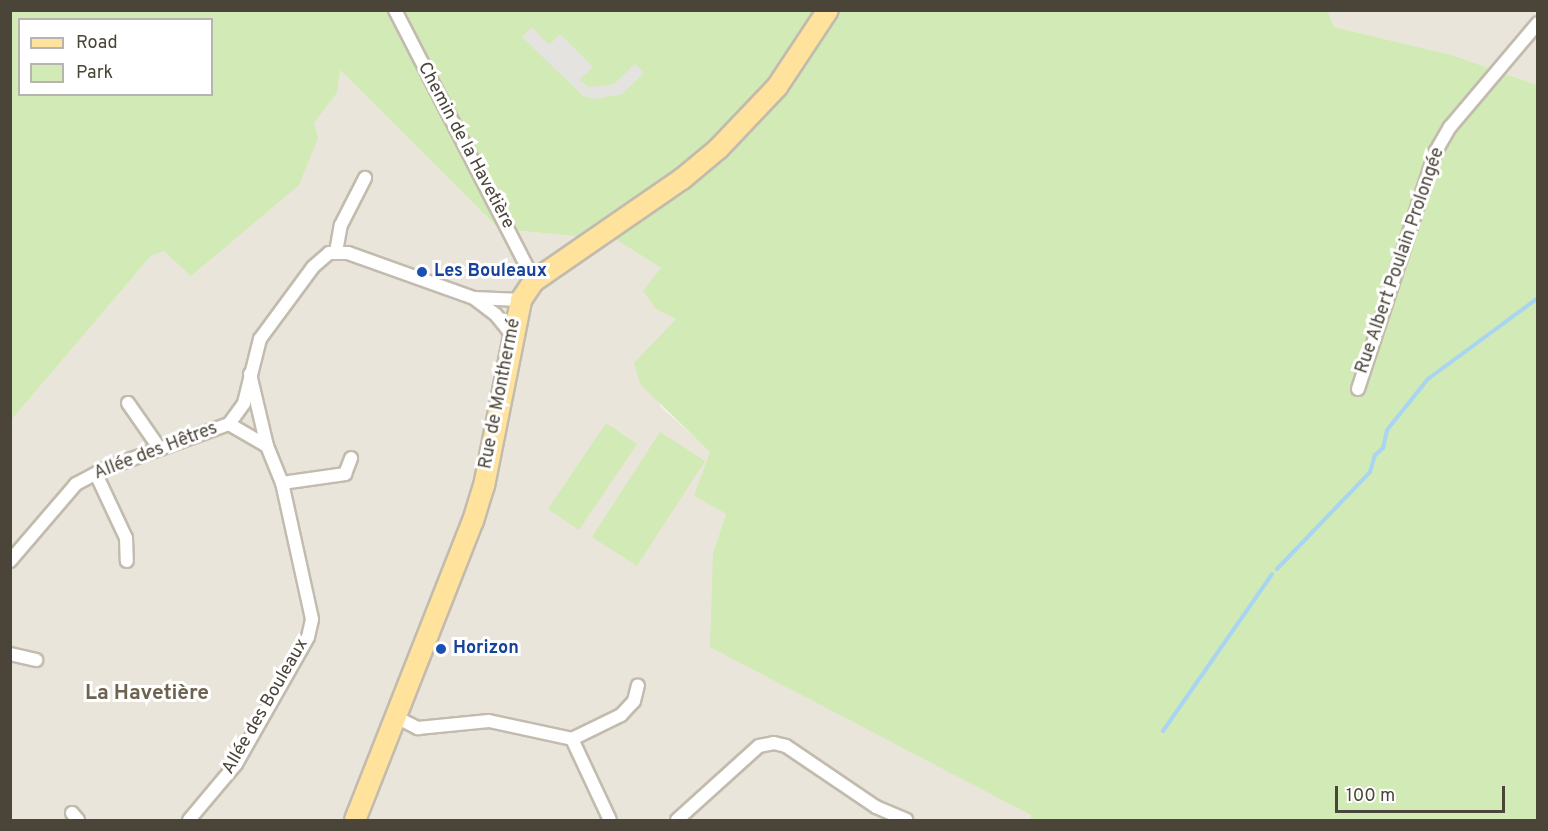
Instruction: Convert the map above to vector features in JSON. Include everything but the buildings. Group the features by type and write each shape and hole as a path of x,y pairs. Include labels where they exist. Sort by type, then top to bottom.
{"main road":[{"name":"Rue de Monthermé","path":"355,820 473,521 484,486 521,300 534,281 682,179 718,149 777,87 828,10"}],"street":[{"name":"Chemin de la Havetière","path":"395,10 534,281"},
{"name":"Rue Albert Poulain Prolongée","path":"1358,389 1436,151 1450,127 1538,23"},
{"path":"365,178 341,225 336,252 474,298 521,300"},
{"name":"Allée des Bouleaux","path":"229,424 244,403 260,339 313,267 329,253 336,252"},
{"path":"474,298 496,315 513,336"},
{"name":"Allée des Bouleaux","path":"189,820 236,764 308,637 312,619 282,483 267,446 250,374"},
{"path":"128,403 160,449"},
{"path":"229,424 267,446"},
{"name":"Allée des Hêtres","path":"10,561 76,484 96,474 229,424"},
{"path":"282,483 345,474 351,458"},
{"path":"96,474 126,538 127,561"},
{"path":"10,654 36,660"},
{"path":"396,717 418,728 489,721 572,739 621,715 634,701 639,685"},
{"path":"572,739 610,820"},
{"path":"677,820 759,746 774,743 786,746 876,807 906,820"}],"shaded area":[{"path":"1328,11 1537,11 1537,85 1452,55 1334,27"},
{"path":"532,27 549,45 560,34 593,67 579,80 589,87 614,84 635,64 644,73 622,94 595,99 583,96 522,37"},
{"path":"339,69 499,229 617,240 661,268 656,309 677,318 660,406 711,452 695,496 726,514 713,553 1031,815 1030,820 11,820 11,420 151,256 164,251 314,123 337,93"}],"green space":[{"path":"11,11 1328,11 1334,27 1452,55 1537,85 1537,820 1030,820 1031,815 710,647 713,553 726,514 694,496 710,452 640,384 634,363 676,319 656,309 643,291 661,268 617,240 499,229 340,70 337,93 314,123 318,138 299,185 191,276 164,251 151,256 11,420"},
{"path":"606,423 637,444 579,530 548,509"},
{"path":"660,432 705,461 637,566 592,537"}],"waterway":[{"path":"1277,569 1370,472 1375,455 1383,448 1387,430 1428,379 1538,298"},
{"path":"1163,731 1272,574"}],"place":[{"name":"Les Bouleaux","path":"422,272"},
{"name":"Horizon","path":"441,649"}],"district":[{"name":"La Havetière","path":"147,694"}]}
